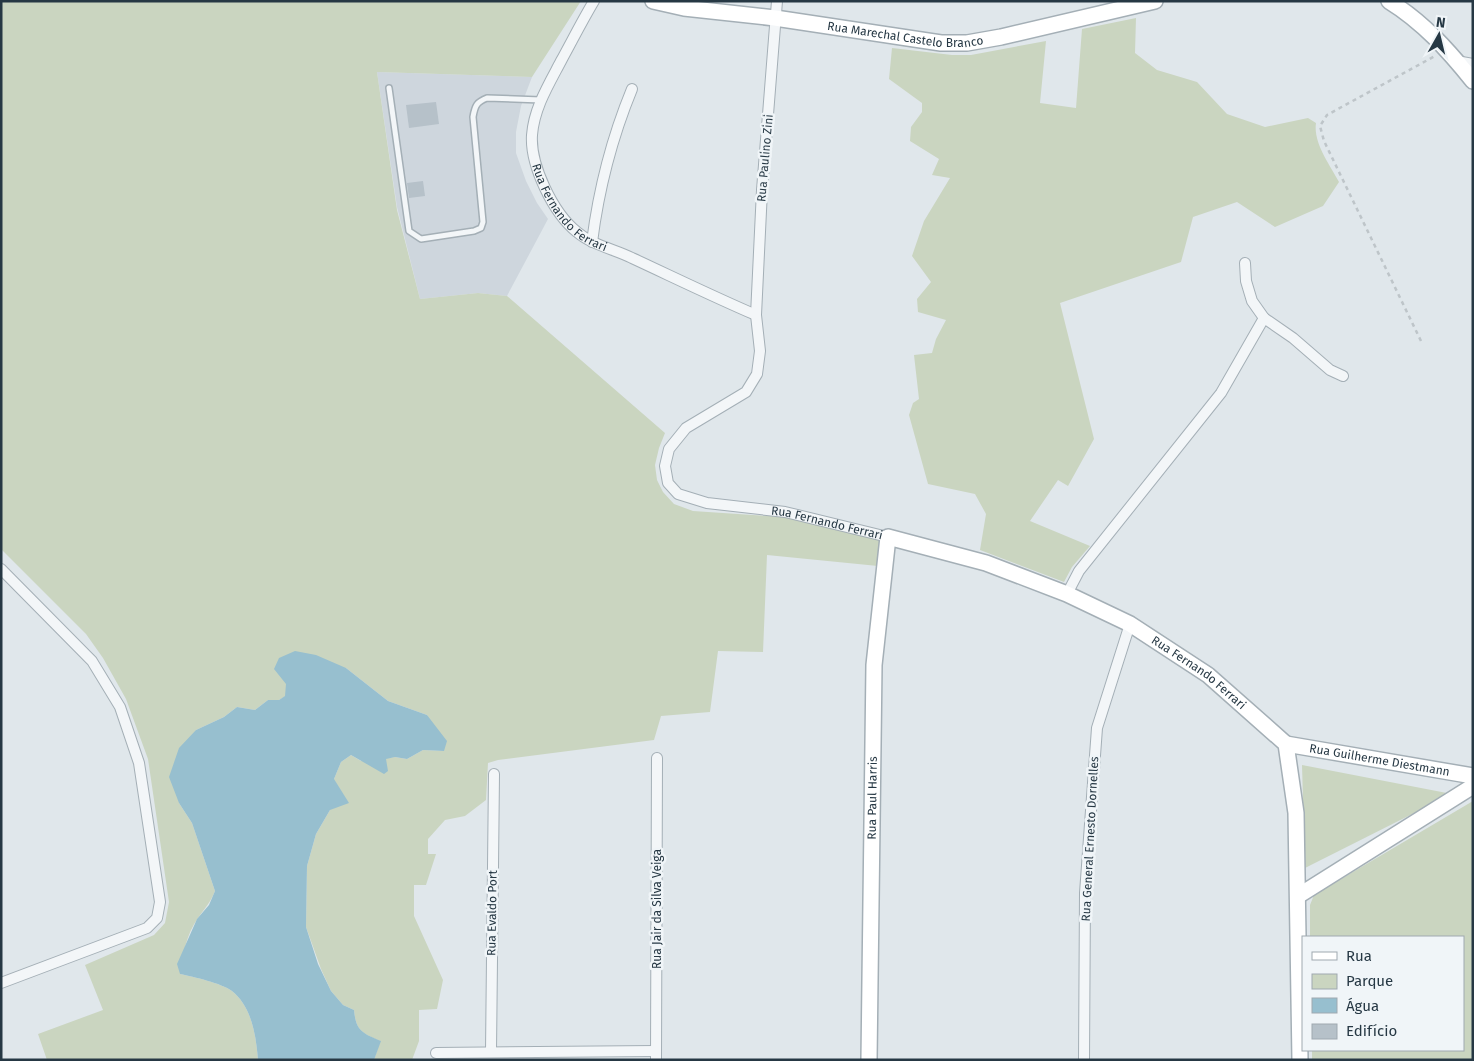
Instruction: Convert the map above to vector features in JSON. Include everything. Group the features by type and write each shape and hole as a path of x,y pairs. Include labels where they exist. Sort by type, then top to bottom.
{"street":[{"name":"Rua Fernando Ferrari","path":"594,1 541,100 532,133 532,151 544,185 563,218 577,232 592,242 629,256 702,292 756,315 760,352 757,374 746,392 686,428 669,449 665,466 668,483 678,494 707,503 785,512 888,537 983,562 1067,594 1130,624 1208,675 1286,744"},
{"name":"Rua Marechal Castelo Branco","path":"653,1 684,8 775,18 941,43 966,43 1001,38 1155,1"},
{"name":"Rua Paulino Zini","path":"756,315 762,190 777,1"},
{"path":"1389,1 1407,12 1435,36 1473,81"},
{"path":"1451,55 1473,64"},
{"path":"592,242 596,212 608,156 616,127 632,89"},
{"path":"1245,263 1246,281 1252,301 1264,318 1293,338 1330,370 1343,376"},
{"path":"1067,594 1078,571 1221,394 1264,318"},
{"name":"Rua Paul Harris","path":"869,1060 874,665 888,537"},
{"path":"1,983 147,928 157,918 160,902 139,763 120,707 92,662 2,573"},
{"name":"Rua General Ernesto Dornelles","path":"1084,1060 1085,892 1097,728 1130,624"},
{"path":"1286,744 1296,813 1300,1060"},
{"name":"Rua Guilherme Diestmann","path":"1286,744 1473,776"},
{"name":"Rua Jair da Silva Veiga","path":"656,1055 657,758"},
{"name":"Rua Evaldo Port","path":"491,1052 494,774"},
{"path":"1298,896 1473,786"},
{"path":"436,1053 656,1055"}],"lane":[{"path":"389,88 409,232 421,238 474,231 481,228 483,222 473,116 475,106 479,101 487,98 541,100"}],"path":[{"path":"1421,341 1324,140 1320,126 1327,115 1451,55"}],"shaded area":[{"path":"377,72 532,77 521,106 516,132 516,153 526,181 537,203 548,219 507,296 478,293 420,299 397,207"}],"green space":[{"path":"1,1 581,1 532,77 377,72 397,210 420,299 478,293 507,296 665,433 655,465 657,480 663,492 674,504 693,511 784,517 882,540 878,566 767,555 763,652 718,651 710,712 661,716 654,740 498,760 488,763 486,800 465,816 445,820 428,839 428,854 436,854 426,885 414,885 414,916 443,980 437,1009 419,1010 419,1041 412,1060 374,1060 380,1041 369,1036 358,1027 354,1010 343,1005 331,991 306,927 307,866 316,834 330,810 334,779 341,762 351,755 361,761 395,757 407,759 423,750 444,751 427,715 388,701 346,668 286,684 286,696 279,700 268,700 255,710 237,707 224,717 196,730 179,803 192,823 215,891 188,938 180,974 221,985 232,991 239,998 252,1022 258,1060 47,1060 38,1034 103,1010 85,965 154,935 165,923 169,902 148,759 126,699 103,658 86,634 1,549"},
{"path":"1136,18 1135,53 1157,70 1197,82 1227,114 1265,127 1308,118 1316,123 1317,138 1320,146 1339,182 1323,206 1275,227 1237,202 1193,217 1181,262 1060,303 1094,439 1068,486 1058,480 1030,521 1090,546 1072,567 1064,582 980,550 986,514 975,494 928,484 909,415 913,403 919,399 914,355 932,353 936,339 946,320 918,312 917,299 931,282 912,256 924,221 950,178 932,175 939,159 910,141 911,127 922,112 922,103 889,79 892,48 952,55 971,55 1046,41 1040,103 1076,108 1082,29"},
{"path":"1302,765 1452,794 1305,868"},
{"path":"1473,801 1473,1060 1312,1060 1312,1051 1464,1051 1464,936 1310,936 1310,905 1314,895"}],"water":[{"path":"295,651 316,655 346,668 388,701 427,715 447,741 444,751 423,750 407,759 395,757 386,759 388,771 384,774 351,755 341,762 334,779 349,803 330,810 316,834 307,866 306,927 318,964 331,991 343,1005 354,1010 358,1027 369,1036 381,1041 374,1060 258,1060 252,1022 239,998 232,991 221,985 180,974 177,964 197,919 209,905 215,891 192,823 179,803 169,777 179,748 196,730 224,717 237,707 255,710 268,700 279,700 285,696 286,684 274,669 279,658"}],"building":[{"path":"436,102 439,124 409,128 406,105"},
{"path":"423,181 425,196 409,198 407,183"}]}
